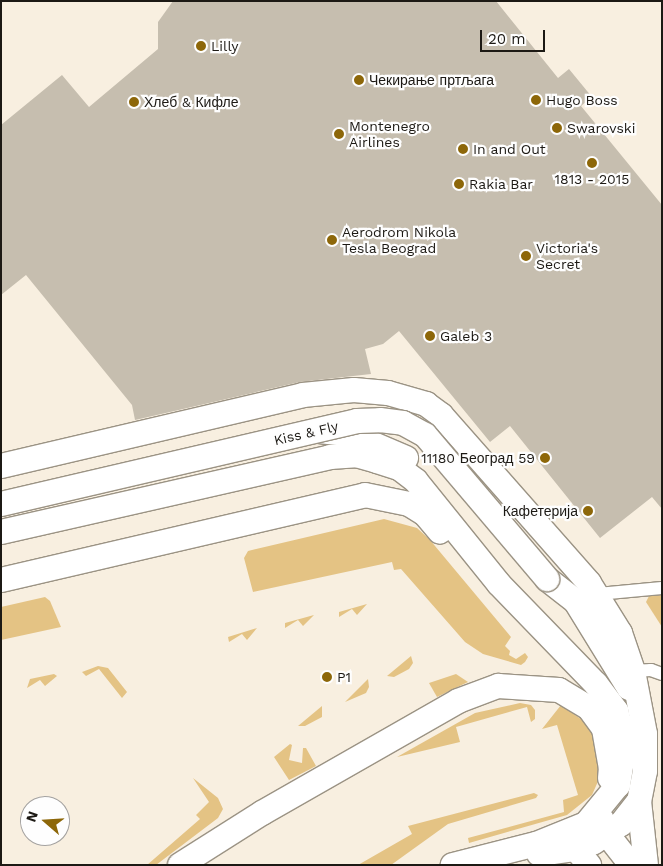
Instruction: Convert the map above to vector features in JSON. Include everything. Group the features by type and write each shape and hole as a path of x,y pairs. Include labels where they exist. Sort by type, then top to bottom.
{"street":[{"path":"1,466 303,395 354,390 388,393 413,398 441,415 593,589 620,633 633,671 636,700 646,750 639,801 646,865"},
{"name":"Kiss & Fly","path":"1,504 357,421 380,420 403,423 425,435 547,579 576,602 590,629 636,700"},
{"path":"1,512 93,477 269,434 321,431 350,434 408,460 429,477 535,608 560,649"},
{"path":"1,532 330,457 356,455 399,468 416,481 499,584 596,684 620,720 625,743 618,785 586,824 565,834 453,865"},
{"path":"1,580 365,495 409,504 425,514 517,623 560,649"},
{"path":"180,865 255,817 458,701 498,686 559,690 596,714 604,729 612,766 604,804 607,834 631,865"},
{"path":"500,853 582,857 630,814 639,801"}],"lane":[{"path":"593,589 662,588"},
{"path":"633,671 651,670 662,674"}],"shaded area":[{"path":"384,519 417,528 430,540 511,637 505,646 510,651 509,655 516,659 525,653 528,657 525,662 521,665 483,654 465,642 401,569 394,570 392,562 253,592 244,558 248,551"},
{"path":"662,595 662,627 646,602 649,596"},
{"path":"45,597 50,601 61,627 1,640 1,607"},
{"path":"367,604 357,615 352,609 339,617 339,612"},
{"path":"314,615 303,626 298,620 285,628 285,623"},
{"path":"257,628 247,640 242,634 229,642 228,637"},
{"path":"411,656 413,663 409,669 394,677 387,676"},
{"path":"98,666 108,668 127,692 122,698 99,669 86,676 82,672"},
{"path":"54,674 57,676 45,686 40,680 27,688 30,679"},
{"path":"456,674 468,682 437,697 429,683"},
{"path":"368,679 369,687 366,693 345,702"},
{"path":"520,703 531,705 535,710 535,719 531,722 527,707 456,727 460,742 397,757 475,713"},
{"path":"561,705 592,727 603,770 592,795 567,815 469,843 468,838 564,812 563,800 578,795 557,725 542,729"},
{"path":"322,706 322,717 305,726 298,726"},
{"path":"290,744 292,745 289,760 302,763 303,748 306,748 316,766 289,780 274,757"},
{"path":"193,778 218,798 223,809 218,818 156,865 147,865 200,819 196,815 209,802"},
{"path":"534,793 538,795 536,798 448,824 391,865 358,865 412,834 408,826"}],"building":[{"name":"Aerodrom Nikola Tesla Beograd","path":"173,1 496,1 558,78 569,69 592,97 581,106 662,205 662,509 652,497 600,538 510,426 490,442 399,331 383,344 365,349 371,374 300,382 135,420 132,405 26,275 1,295 1,125 62,75 89,107 158,49 158,22"}],"place":[{"name":"Lilly","path":"201,46"},
{"name":"Чекирање пртљага","path":"359,80"},
{"name":"Hugo Boss","path":"536,100"},
{"name":"Хлеб & Кифле","path":"134,102"},
{"name":"Swarovski","path":"557,128"},
{"name":"Montenegro Airlines","path":"339,134"},
{"name":"In and Out","path":"463,149"},
{"name":"1813 - 2015","path":"592,163"},
{"name":"Rakia Bar","path":"459,184"},
{"name":"Aerodrom Nikola Tesla Beograd","path":"332,240"},
{"name":"Victoria's Secret","path":"526,256"},
{"name":"Galeb 3","path":"430,336"},
{"name":"11180 Београд 59","path":"545,458"},
{"name":"Кафетерија","path":"588,511"},
{"name":"P1","path":"327,677"}]}
